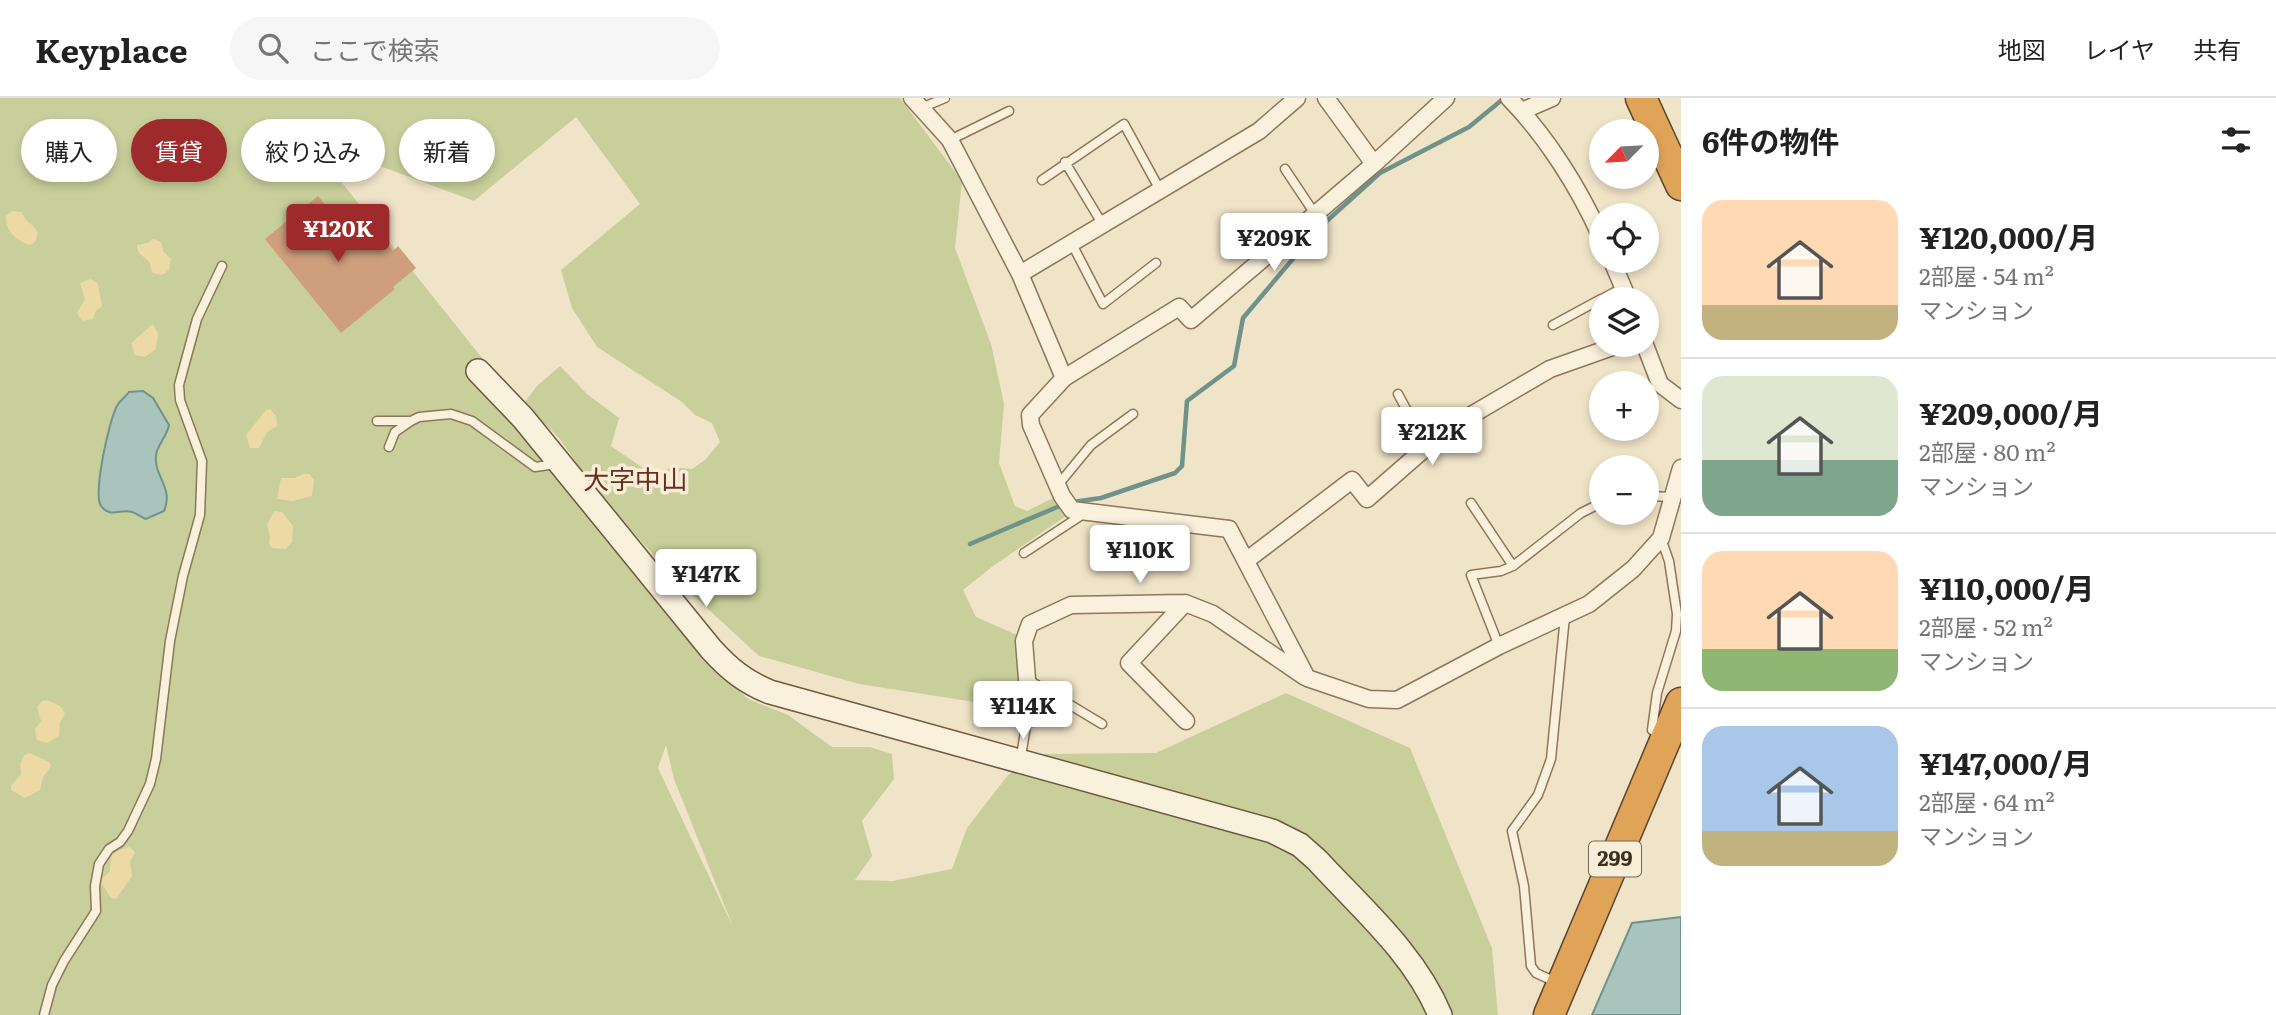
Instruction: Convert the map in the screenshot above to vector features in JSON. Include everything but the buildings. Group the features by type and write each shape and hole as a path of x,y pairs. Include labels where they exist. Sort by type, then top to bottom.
{"highway":[{"path":"1641,98 1681,185"},
{"name":"299","path":"1549,1015 1681,703"}],"street":[{"path":"1020,274 1259,131 1297,98"},
{"path":"1326,98 1374,164"},
{"path":"1307,678 1229,528 1072,510 1031,425 1030,415 1064,378 1179,307 1191,320 1374,164 1446,98"},
{"path":"1510,98 1563,168 1589,211"},
{"path":"1522,111 1552,98"},
{"path":"917,103 950,140 1020,274 1064,378"},
{"path":"1247,560 1352,480 1367,499 1446,430 1550,369 1589,355"},
{"path":"1650,357 1660,384 1681,400"},
{"path":"478,371 523,418 710,649 729,669 750,684 998,757 1029,759 1272,831 1300,845 1317,860 1414,967 1440,1015"},
{"path":"1027,720 1024,641 1030,624 1071,605 1185,603 1213,614 1307,678 1369,699 1397,700 1499,646 1589,604 1633,569 1661,538 1681,468"},
{"path":"1185,603 1129,663 1186,722"}],"lane":[{"path":"917,103 944,98"},
{"path":"950,140 1009,111"},
{"path":"1042,180 1124,124 1160,190"},
{"path":"1065,162 1103,225"},
{"path":"1285,169 1315,214"},
{"path":"1072,244 1103,304 1156,263"},
{"path":"44,1015 52,985 96,911 95,886 99,864 109,849 125,837 150,784 156,759 170,640 200,507 202,461 180,400 179,385 197,319 222,266"},
{"path":"1553,325 1589,306"},
{"path":"1398,394 1411,418 1446,430"},
{"path":"389,447 396,432 411,421 427,415 452,414 472,421 535,467 560,463"},
{"path":"1058,485 1101,436 1133,414"},
{"path":"377,421 411,421"},
{"path":"1659,496 1674,497"},
{"path":"1471,503 1513,566"},
{"path":"1499,646 1471,575 1501,571 1513,566 1589,509"},
{"path":"1024,553 1087,511"},
{"path":"1661,538 1669,561 1677,614 1676,631 1657,692 1652,730 1667,737"},
{"path":"1562,984 1536,973 1531,966 1524,886 1512,831 1538,795 1551,759 1565,616"},
{"path":"1027,679 1101,724"},
{"path":"1027,720 1029,759"}],"green space":[{"path":"0,98 900,98 962,181 955,248 991,344 1004,404 999,463 1015,506 1027,511 1057,496 1066,516 963,590 976,617 1017,635 1024,703 1019,709 859,684 759,656 671,575 593,487 559,438 524,403 537,386 560,366 587,394 619,418 611,446 656,477 671,467 692,469 705,460 720,442 712,423 695,415 682,402 597,347 572,308 561,270 640,204 576,117 474,201 423,182 495,182 495,119 399,119 399,173 385,168 385,119 241,119 241,182 341,182 706,638 699,653 748,699 788,715 832,747 870,747 892,754 894,779 862,821 872,856 855,880 893,881 952,869 967,828 1008,775 1042,754 1156,753 1286,693 1410,748 1492,948 1498,1015 0,1015","holes":["666,745 674,779 733,927 658,768"]}],"sand":[{"path":"12,211 22,212 36,230 38,233 35,242 30,245 25,243 10,231 6,216"},
{"path":"153,239 161,242 163,251 171,259 169,270 162,275 153,273 148,261 137,249 137,245"},
{"path":"91,279 98,284 102,306 93,319 82,321 77,313 85,299 80,283"},
{"path":"153,324 158,334 156,349 145,357 135,355 131,343"},
{"path":"270,409 276,416 277,426 267,432 259,448 250,448 246,435 266,410"},
{"path":"309,474 314,480 312,496 293,501 277,499 281,478 295,478"},
{"path":"274,511 282,512 293,526 292,542 286,549 272,548 269,543 267,525"},
{"path":"47,700 60,706 65,714 60,722 59,736 47,743 37,740 35,729 41,721 37,707"},
{"path":"30,753 49,762 51,766 43,777 40,790 25,798 11,790 11,786 21,774 20,765 24,755"},
{"path":"129,847 135,852 130,862 132,876 116,899 111,898 100,881 110,871 113,854"}],"water":[{"path":"143,391 153,398 169,425 156,456 167,496 166,503 164,511 146,519 128,511 108,512 101,506 99,499 103,456 114,412 129,392"},
{"path":"1681,917 1681,1015 1592,1015 1632,923"}],"waterway":[{"path":"1073,502 1101,498 1175,473 1182,466 1187,401 1234,366 1243,318 1319,228 1380,173 1469,127 1503,99"},
{"path":"970,544 1062,505"}],"district":[{"name":"大字中山","path":"635,480"}]}
